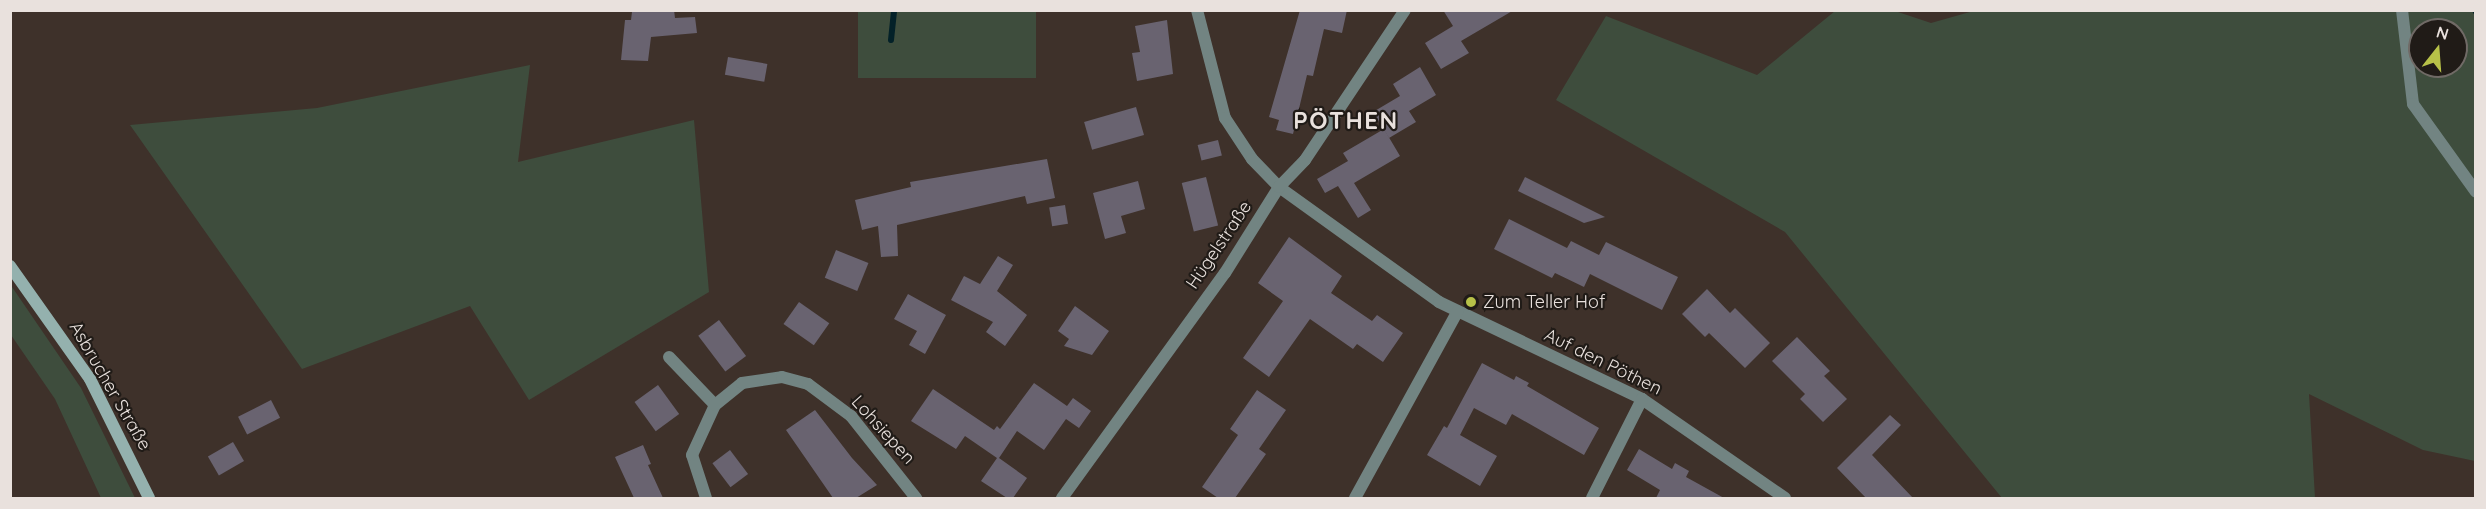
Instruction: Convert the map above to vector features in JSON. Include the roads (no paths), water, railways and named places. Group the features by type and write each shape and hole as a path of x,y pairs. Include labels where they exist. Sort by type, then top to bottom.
{"main road":[{"name":"Asbrucher Straße","path":"10,266 90,379 150,498"}],"street":[{"name":"Auf den Pöthen","path":"1197,10 1224,118 1252,159 1279,187 1439,302 1642,399 1785,498"},
{"name":"Hügelstraße","path":"1062,498 1225,273 1279,187 1305,160 1405,10"},
{"path":"2402,10 2413,104 2475,192"},
{"path":"1355,498 1458,311"},
{"path":"669,357 715,405"},
{"name":"Lohsiepen","path":"706,498 692,455 715,405 742,383 782,377 808,384 851,416 916,498"},
{"path":"1592,498 1642,399"}],"waterway":[{"name":"Lohsiepen","path":"891,40 894,10"}],"place":[{"name":"Zum Teller Hof","path":"1471,302"}],"district":[{"name":"PÖTHEN","path":"1346,121"}]}
